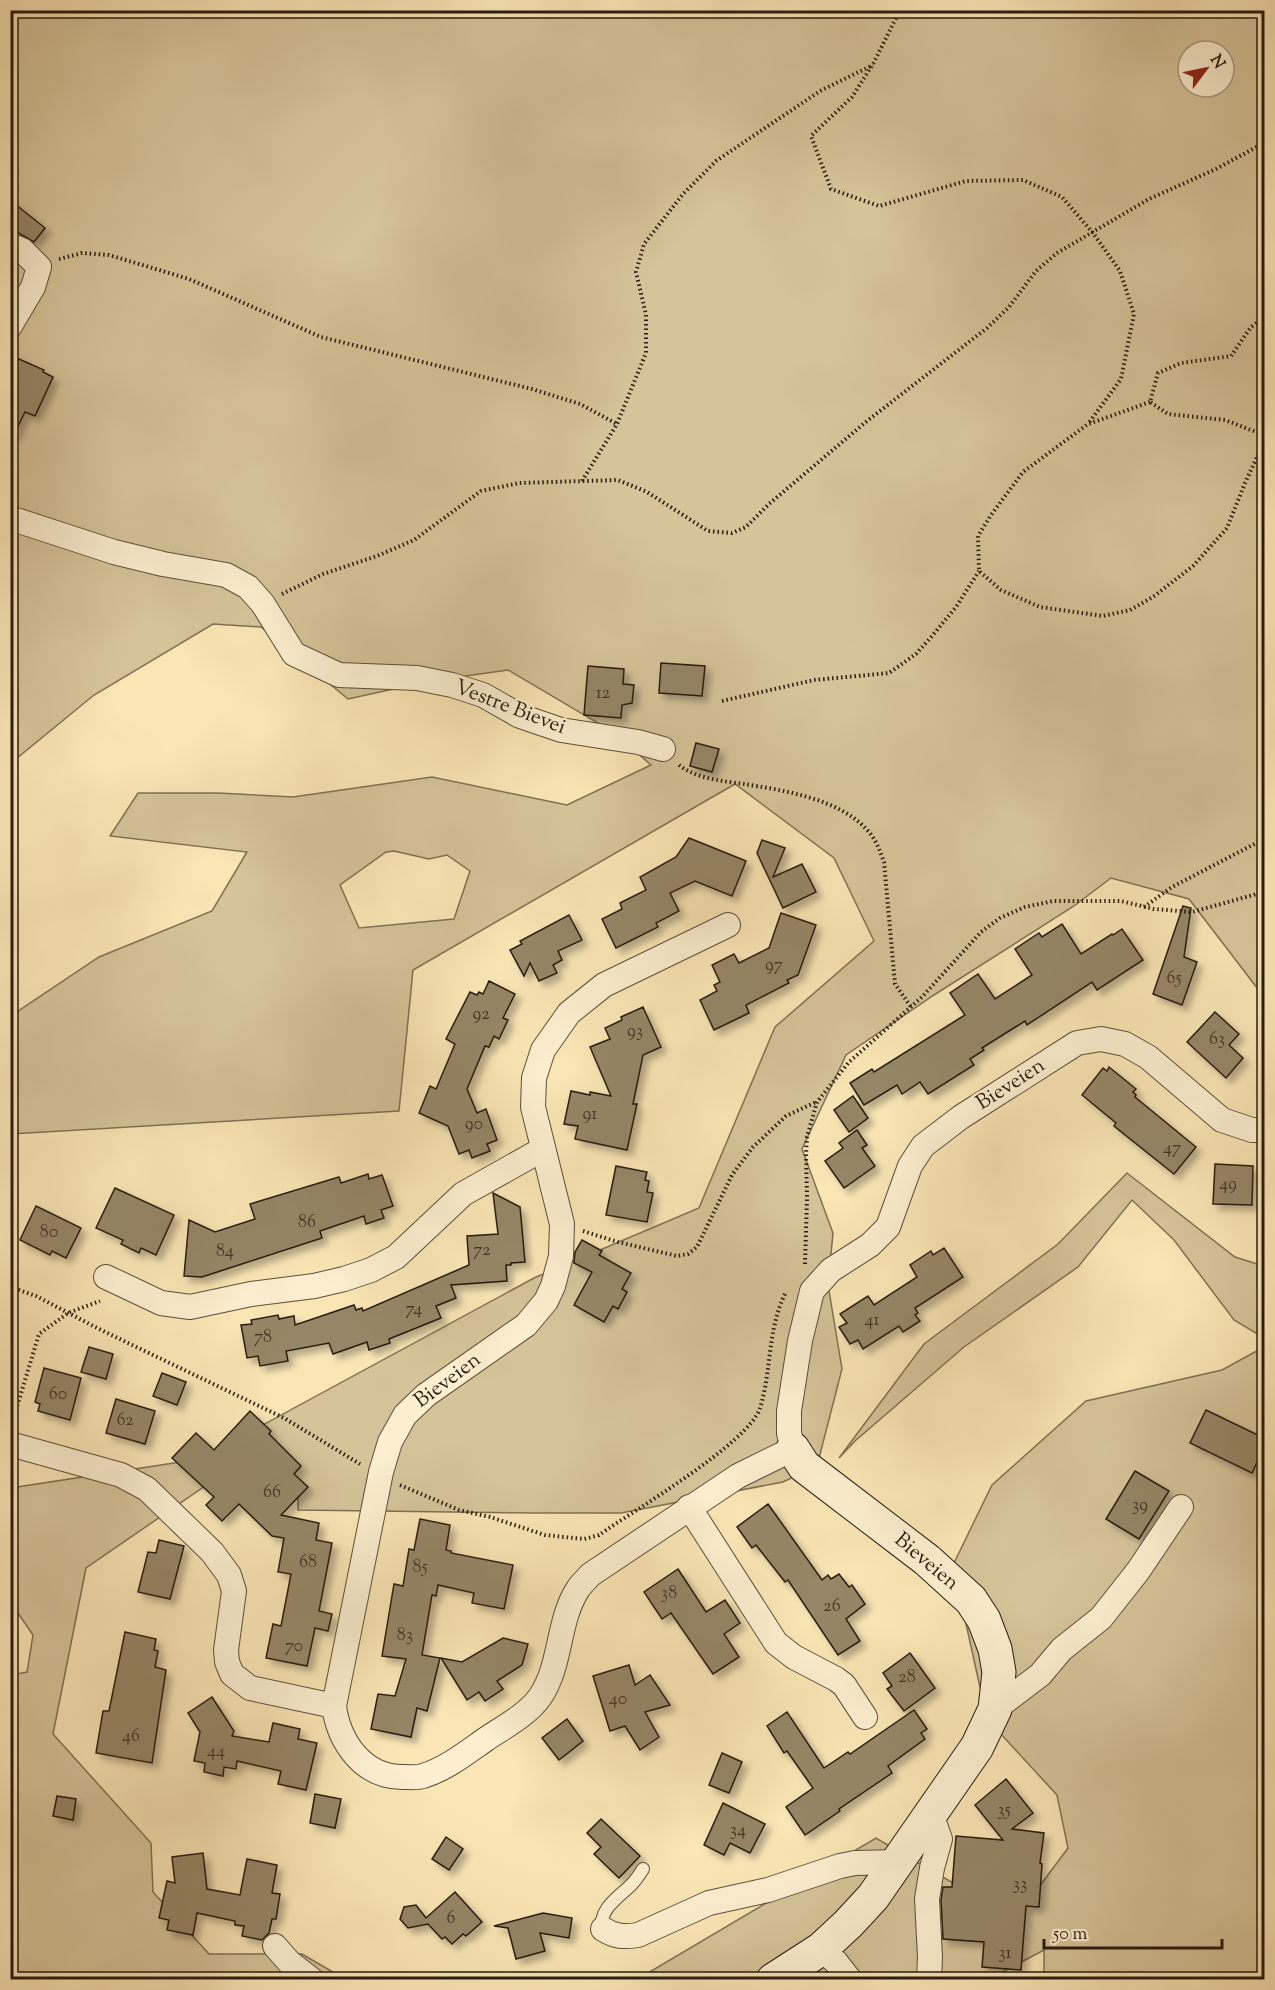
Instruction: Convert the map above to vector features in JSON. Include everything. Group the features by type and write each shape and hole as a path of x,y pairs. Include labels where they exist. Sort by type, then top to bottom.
{"street":[{"path":"10,245 22,250 39,267 33,287 10,326"},
{"name":"Vestre Bievei","path":"10,518 114,552 163,564 226,575 248,587 263,604 294,654 339,675 417,678 452,685 483,695 520,716 561,730 638,742 663,749"},
{"name":"Bieveien","path":"728,925 604,985 569,1013 543,1050 534,1078 533,1107 562,1224 561,1256 553,1286 546,1301 526,1324 426,1395 405,1415 390,1442 381,1472 334,1706 336,1721 343,1738 357,1758 377,1772 396,1777 420,1777 442,1768 521,1716 539,1699 551,1677 569,1610 578,1589 590,1575 738,1476 793,1449"},
{"name":"Bieveien","path":"773,1980 821,1948 873,1898 977,1747 994,1709 999,1672 995,1649 984,1620 971,1600 927,1560 804,1466 793,1449 789,1433 789,1411 800,1341 801,1288 870,1245 888,1227 910,1166 923,1146 961,1117 1077,1043 1101,1039 1125,1044 1148,1058 1222,1120 1252,1130 1264,1130"},
{"path":"106,1277 160,1303 190,1307 251,1294 344,1280 396,1257 463,1194 543,1149"},
{"path":"10,1444 121,1475 147,1489 212,1552 229,1575 234,1591 226,1650 227,1662 232,1674 250,1688 334,1706"},
{"path":"689,1507 776,1643 794,1657 844,1685 865,1716"},
{"name":"Bieveien","path":"994,1709 1040,1675 1062,1649 1101,1618 1138,1570 1181,1507"},
{"path":"929,1980 927,1899 939,1839 930,1816"},
{"path":"603,1929 612,1935 638,1935 709,1903 768,1890 840,1866 855,1863 898,1862"},
{"path":"275,1946 289,1962 312,1980"},
{"path":"821,1948 850,1980"}],"lane":[{"path":"603,1929 601,1923 605,1913 643,1869"}],"path":[{"path":"900,10 873,64 852,98 811,136 831,189 879,206 966,181 1023,180 1062,196 1093,233 1120,271 1134,314 1121,379 1088,424"},
{"path":"582,481 617,424 646,353 646,315 636,272 644,244 683,194 716,161 820,91 873,64"},
{"path":"263,604 323,574 377,556 414,540 481,491 519,483 618,480 647,492 708,531 732,533 739,530 867,421 987,328 1010,307 1036,271 1057,253 1149,199 1216,169 1264,143"},
{"path":"39,267 82,252 109,255 189,279 321,337 532,389 580,404 617,424"},
{"path":"1150,402 1158,374 1181,363 1231,356 1251,327 1264,318"},
{"path":"722,701 814,680 889,673 916,654 956,607 979,571 978,536 1023,472 1088,424 1150,402"},
{"path":"1150,402 1168,414 1225,420 1264,435"},
{"path":"979,571 1000,590 1040,607 1103,616 1130,610 1154,597 1193,566 1227,528 1264,442"},
{"path":"663,749 681,767 713,779 782,790 827,804 850,816 867,829 879,847 884,862 895,984 911,1007"},
{"path":"1143,907 1172,887 1264,839"},
{"path":"399,1484 459,1510 490,1517 545,1535 585,1539 599,1534 716,1456 751,1426 760,1409 777,1309 801,1288 807,1198 807,1137 818,1102 849,1062 922,997 981,932 1000,918 1025,907 1053,901 1090,900 1121,901 1143,907 1192,912 1264,892"},
{"path":"562,1224 618,1242 677,1256 688,1254 697,1248 732,1175 753,1147 786,1116 818,1102"},
{"path":"10,1287 36,1296 284,1418 360,1464"},
{"path":"10,1430 39,1334 68,1313 132,1290"}],"shaded area":[{"path":"11,11 1264,11 1264,997 1189,899 1111,878 1074,906 934,995 846,1055 802,1149 833,1233 828,1285 842,1369 817,1466 783,1482 621,1513 533,1513 298,1510 298,1480 240,1462 86,1568 53,1734 151,1843 153,1892 209,1954 302,1954 345,1979 11,1979 11,1675 27,1672 33,1635 11,1603 11,1488 200,1459 534,1278 699,1208 775,1027 874,941 834,858 735,784 413,970 399,1111 11,1134 11,1016 99,957 212,911 247,852 110,836 138,793 218,793 293,797 432,777 567,805 651,765 615,733 508,670 430,681 348,699 261,627 213,624 94,695 11,763","holes":["394,851 429,859 447,855 470,871 454,919 359,928 340,885 386,852"]},
{"path":"1127,1173 1235,1257 1264,1266 1264,1338 1234,1320 1174,1240 1132,1200 1078,1267 964,1347 855,1441 839,1458 924,1344 1058,1244"},
{"path":"1264,1347 1264,1979 1044,1979 1044,1950 991,1978 984,1979 636,1980 876,1838 1015,1919 1068,1848 1057,1795 987,1719 953,1565 992,1485 1086,1401 1222,1370"}],"building":[{"path":"10,200 45,228 34,242 10,228"},
{"path":"10,355 44,370 43,372 53,377 35,416 25,412 10,443"},
{"path":"661,663 705,666 702,696 659,693"},
{"path":"588,666 624,669 623,684 634,685 632,703 622,705 621,718 584,715"},
{"path":"696,743 719,749 712,772 690,766"},
{"path":"689,838 746,861 732,896 695,881 670,893 679,911 656,923 658,927 616,948 602,919 622,909 620,903 646,890 640,877 676,857"},
{"path":"762,840 785,848 773,877 802,864 816,892 783,908 757,853"},
{"path":"1183,906 1191,908 1184,957 1197,962 1182,1005 1153,994"},
{"path":"781,913 816,925 798,975 787,980 789,983 746,1005 749,1013 714,1030 700,1000 717,991 714,985 720,982 712,965 734,954 739,963 769,948"},
{"path":"569,915 582,940 558,951 562,960 553,965 557,973 539,981 530,963 524,976 510,950 522,944 520,941"},
{"path":"1062,924 1081,954 1122,929 1143,960 1097,990 1092,982 1027,1025 1025,1021 982,1048 984,1050 970,1059 974,1065 928,1094 920,1082 902,1094 897,1085 864,1105 850,1083 872,1069 874,1072 965,1015 950,993 978,974 995,999 1032,975 1015,949 1039,933 1042,937"},
{"path":"489,981 515,994 503,1018 508,1020 499,1039 494,1036 489,1047 485,1046 467,1089 477,1113 486,1109 497,1140 487,1144 490,1151 472,1158 469,1150 459,1154 448,1126 419,1113 430,1086 436,1089 455,1044 446,1039 470,992 477,995 479,992 483,994"},
{"path":"643,1007 661,1047 643,1055 633,1104 637,1104 627,1150 575,1139 578,1126 564,1124 571,1091 611,1096 590,1047 610,1039 605,1028 622,1020 621,1017"},
{"path":"1215,1012 1239,1034 1229,1045 1243,1058 1226,1078 1187,1042"},
{"path":"1109,1067 1136,1089 1133,1092 1135,1097 1196,1147 1174,1174 1114,1126 1116,1123 1082,1095 1103,1068 1107,1071"},
{"path":"853,1096 868,1118 849,1132 834,1110"},
{"path":"857,1130 867,1145 862,1148 875,1166 844,1188 825,1161 843,1148 839,1143"},
{"path":"1215,1164 1253,1166 1252,1205 1213,1204"},
{"path":"616,1166 647,1172 645,1180 649,1181 647,1192 653,1193 647,1222 606,1215"},
{"path":"368,1174 369,1179 382,1175 393,1206 381,1210 384,1218 366,1224 364,1216 320,1231 322,1238 202,1277 184,1276 189,1220 215,1232 255,1219 250,1204 339,1177 341,1183"},
{"path":"115,1188 174,1215 156,1255 141,1248 139,1253 121,1244 123,1240 96,1228"},
{"path":"493,1193 520,1207 525,1262 506,1265 507,1281 451,1285 456,1298 436,1306 441,1318 389,1339 390,1343 369,1350 367,1342 333,1354 329,1343 286,1351 288,1361 260,1366 258,1356 247,1358 241,1325 252,1324 251,1320 278,1315 279,1319 294,1316 295,1325 354,1305 356,1310 362,1308 363,1311 469,1265 467,1236 498,1234"},
{"path":"36,1206 81,1228 66,1258 52,1251 50,1255 20,1240"},
{"path":"582,1240 602,1251 599,1255 631,1273 622,1289 627,1292 618,1309 613,1306 604,1322 574,1305 592,1272 574,1263 575,1252"},
{"path":"944,1248 963,1277 915,1308 918,1313 915,1315 920,1321 903,1332 899,1326 863,1349 858,1340 850,1344 839,1327 847,1323 840,1314 868,1296 874,1305 917,1277 910,1265 931,1251 933,1255"},
{"path":"89,1347 113,1354 106,1379 81,1372"},
{"path":"44,1368 81,1378 70,1420 38,1411 40,1404 35,1402"},
{"path":"162,1373 186,1382 177,1405 153,1396"},
{"path":"116,1399 155,1411 145,1444 106,1433"},
{"path":"1206,1410 1264,1438 1264,1447 1252,1473 1190,1443"},
{"path":"250,1411 301,1466 294,1474 308,1487 281,1515 319,1523 316,1540 332,1543 319,1611 332,1614 328,1631 315,1628 307,1666 266,1658 273,1624 281,1626 291,1574 278,1572 284,1538 272,1536 239,1504 222,1521 206,1505 214,1497 172,1458 196,1433 214,1450"},
{"path":"1135,1471 1169,1491 1139,1539 1106,1519"},
{"path":"768,1504 822,1580 828,1575 831,1579 839,1574 849,1587 852,1585 865,1604 846,1619 860,1641 838,1655 788,1580 785,1582 756,1545 752,1548 737,1527"},
{"path":"420,1519 450,1525 446,1550 451,1553 513,1565 504,1609 472,1603 474,1593 438,1585 436,1596 432,1595 422,1655 440,1658 427,1711 417,1708 411,1737 371,1729 378,1694 395,1696 406,1659 382,1656 394,1584 403,1586 409,1549 414,1550"},
{"path":"159,1540 184,1546 170,1599 138,1592 148,1552 156,1553"},
{"path":"678,1569 706,1612 725,1600 740,1623 724,1634 739,1657 713,1674 671,1613 662,1619 644,1592"},
{"path":"125,1632 156,1639 154,1650 158,1651 155,1667 166,1670 152,1763 96,1753 103,1711 109,1711"},
{"path":"503,1638 528,1644 522,1665 497,1681 503,1689 485,1701 479,1692 467,1700 441,1658 462,1662"},
{"path":"910,1653 935,1688 904,1711 887,1689 892,1686 883,1673"},
{"path":"629,1665 635,1685 650,1675 670,1705 645,1712 659,1737 640,1750 625,1726 610,1731 593,1676"},
{"path":"212,1697 234,1731 232,1736 269,1742 273,1723 300,1729 298,1739 317,1743 306,1790 278,1784 281,1771 237,1761 236,1769 224,1767 223,1776 204,1772 205,1763 194,1761 200,1732 188,1713"},
{"path":"914,1710 927,1729 921,1733 925,1739 888,1766 892,1773 805,1835 786,1807 813,1788 787,1751 784,1753 767,1726 787,1712 824,1768 848,1752 850,1754"},
{"path":"567,1719 583,1741 559,1760 542,1738"},
{"path":"722,1753 742,1762 729,1793 709,1785"},
{"path":"1006,1779 1033,1813 1012,1829 1044,1833 1040,1863 1042,1864 1039,1907 1026,1906 1021,1970 982,1967 984,1942 943,1939 941,1900 943,1887 952,1887 956,1836 1003,1840 975,1805"},
{"path":"315,1794 341,1799 335,1828 310,1823"},
{"path":"57,1796 76,1799 73,1820 53,1816"},
{"path":"723,1803 765,1824 750,1853 730,1843 724,1855 704,1845"},
{"path":"601,1819 640,1856 619,1878 594,1854 601,1847 587,1833"},
{"path":"446,1837 463,1849 449,1870 432,1859"},
{"path":"203,1853 207,1889 240,1895 247,1859 277,1865 272,1893 280,1894 276,1919 272,1919 269,1933 262,1940 242,1936 244,1926 235,1925 235,1921 197,1913 193,1935 167,1930 169,1920 159,1918 167,1881 175,1883 172,1857"},
{"path":"455,1892 482,1922 466,1936 463,1934 452,1944 445,1937 442,1939 428,1924 408,1928 400,1919 404,1907 416,1905 426,1918"},
{"path":"543,1913 572,1918 569,1938 540,1933 545,1951 516,1959 508,1928 494,1926"}]}
